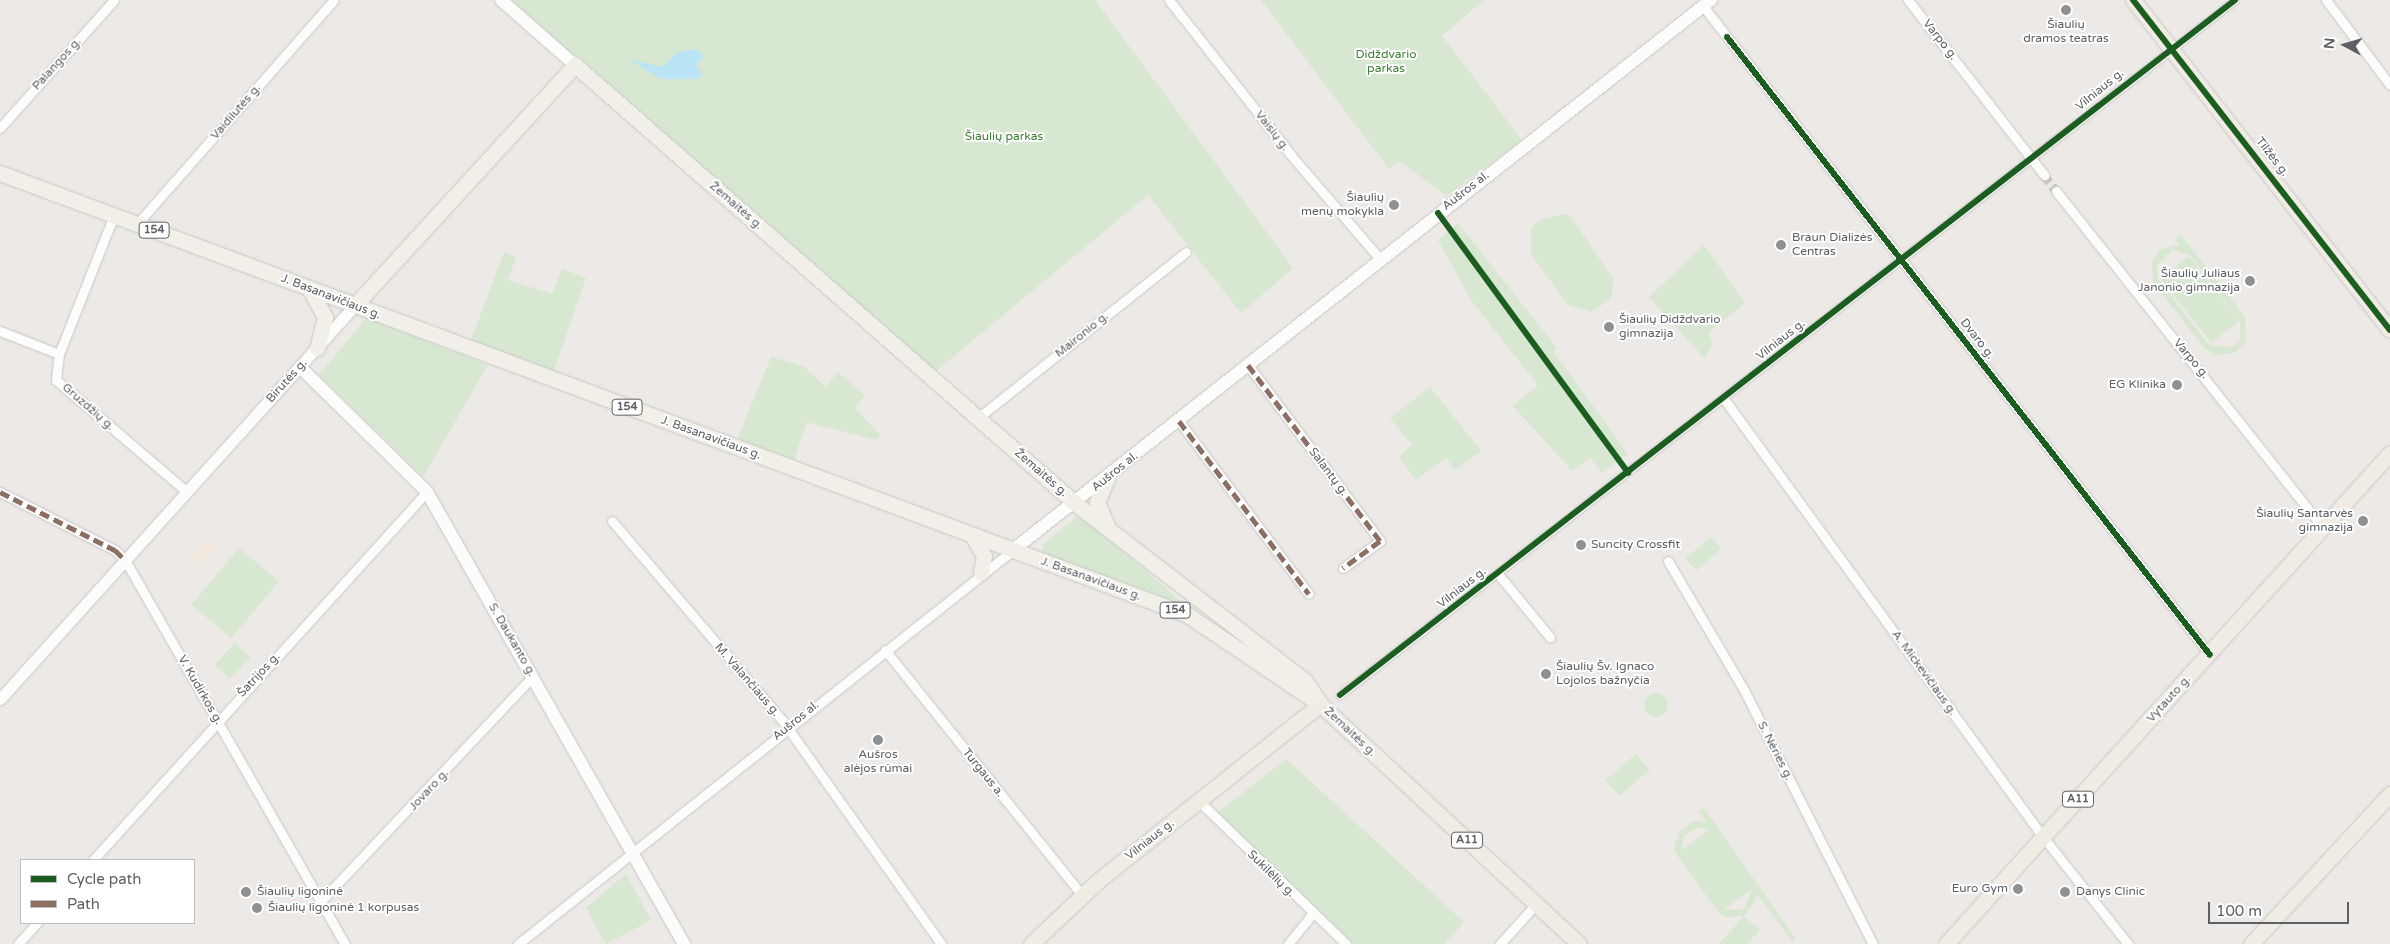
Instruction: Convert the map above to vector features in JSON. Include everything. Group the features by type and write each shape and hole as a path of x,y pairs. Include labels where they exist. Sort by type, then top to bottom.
{"highway":[{"name":"Tilžės g.","path":"2133,0 2390,330"},
{"name":"Vytauto g.","path":"1946,944 2324,529 2390,453"},
{"name":"Vilniaus g.","path":"1031,944 1082,895 1320,704"},
{"name":"Žemaitės g.","path":"1320,704 1579,944"},
{"path":"2252,944 2390,794"}],"main road":[{"name":"Žemaitės g.","path":"501,0 1076,504 1306,681 1320,704"},
{"name":"Aušros al.","path":"1013,550 1076,504 1380,259 1704,2"},
{"name":"Birutės g.","path":"355,305 575,66"},
{"name":"J. Basanavičiaus g.","path":"0,173 1186,614 1320,704"},
{"path":"309,288 325,317 317,348"},
{"name":"S. Daukanto g.","path":"300,367 427,492 684,944"},
{"path":"1107,479 1097,502 1112,533"},
{"path":"972,535 984,556 981,573"}],"street":[{"name":"Palangos g.","path":"0,128 114,0"},
{"name":"Vaidilutės g.","path":"137,224 334,0"},
{"name":"Vaisių g.","path":"1169,0 1290,154 1380,259"},
{"name":"Varpo g.","path":"1908,0 2044,176"},
{"name":"Vilniaus g.","path":"1340,695 2235,0"},
{"path":"2326,0 2390,86"},
{"name":"Dvaro g.","path":"1704,2 1901,260 2210,654"},
{"name":"Varpo g.","path":"2056,191 2324,529"},
{"path":"0,331 59,354 114,215"},
{"name":"Maironio g.","path":"978,418 1186,252"},
{"name":"Birutės g.","path":"0,699 355,305"},
{"name":"Gruzdžių g.","path":"59,354 56,380 187,492"},
{"name":"Salantų g.","path":"1248,365 1380,541 1343,568"},
{"name":"A. Mickevičiaus g.","path":"1724,398 2044,837 2128,944"},
{"path":"1179,421 1309,594"},
{"name":"V. Kudirkos g.","path":"0,492 115,550 125,560 345,944"},
{"name":"Šatrijos g.","path":"94,859 217,720 427,492"},
{"name":"M. Valančiaus g.","path":"612,521 787,728 941,944"},
{"name":"Aušros al.","path":"518,944 981,573 1013,550"},
{"name":"S. Nėries g.","path":"1668,561 1744,690 1874,944"},
{"path":"1498,574 1550,637"},
{"name":"Turgaus a.","path":"885,650 1082,895"},
{"name":"Jovaro g.","path":"321,901 533,676"},
{"name":"Sukilėlių g.","path":"1199,802 1346,944"},
{"path":"1500,944 1536,904"},
{"path":"1288,944 1313,913"},
{"path":"18,944 36,924"}],"green space":[{"name":"Šiaulių parkas","path":"501,0 1095,0 1293,268 1241,313 1148,195 930,376 575,54 575,65"},
{"name":"Didždvario parkas","path":"1261,0 1484,0 1442,36 1522,140 1447,196 1399,161 1389,169"},
{"path":"1563,214 1571,217 1614,280 1611,299 1591,312 1568,305 1531,254 1531,228 1542,219"},
{"path":"1458,223 1557,348 1553,351 1628,454 1602,473 1590,458 1572,471 1513,406 1538,385 1471,300 1438,240"},
{"path":"2181,235 2245,317 2246,342 2234,353 2217,355 2204,348 2153,282 2152,263 2159,250 2180,244 2175,239","holes":["2172,250 2190,255 2240,320 2240,340 2232,347 2209,345 2158,279 2157,266"]},
{"path":"1704,245 1745,303 1708,333 1713,342 1705,359 1649,297"},
{"path":"504,252 516,257 508,280 552,294 562,269 586,278 551,379 468,348"},
{"path":"2189,256 2239,321 2211,343 2161,278"},
{"path":"367,317 488,365 423,477 319,375"},
{"path":"771,357 803,366 826,387 838,372 865,395 855,408 880,435 876,440 807,422 794,460 737,440"},
{"path":"1430,387 1481,451 1455,470 1446,458 1416,480 1399,457 1412,445 1390,418"},
{"path":"1077,517 1084,518 1190,609 1043,553 1042,545"},
{"path":"1711,537 1721,549 1696,570 1686,558"},
{"path":"239,548 279,581 231,638 191,605"},
{"path":"235,643 250,657 230,679 215,665"},
{"path":"1656,693 1665,696 1668,705 1665,714 1656,717 1647,714 1644,705 1647,696"},
{"path":"1636,754 1650,770 1620,796 1606,780"},
{"path":"1286,759 1464,922 1444,944 1354,944 1216,814"},
{"path":"1704,808 1796,939 1792,941 1758,895 1744,916 1726,917 1719,913 1674,849 1679,832 1693,821 1706,822 1699,812","holes":["1700,827 1709,830 1681,850 1684,835","1752,889 1744,909 1725,910 1725,909"]},
{"path":"626,874 651,920 606,944 586,908"},
{"path":"1744,916 1760,930 1747,944 1719,944"}],"sand":[{"path":"207,540 217,547 197,565 192,557"}],"water":[{"path":"697,49 704,57 696,64 702,74 697,79 661,79 628,59 663,67 678,52"}],"tunnel":[{"path":"2044,175 2056,191"}],"marked path":[{"path":"1248,365 1380,541 1343,568"},
{"path":"1179,421 1309,594"},
{"path":"0,492 115,550 125,560"}],"cycle path":[{"path":"2133,0 2390,330"},
{"path":"1340,695 2235,0"},
{"path":"1727,37 2210,655"},
{"path":"1438,213 1628,473"}],"place":[{"name":"Šiaulių dramos teatras","path":"2066,10"},
{"name":"Šiaulių menų mokykla","path":"1394,205"},
{"name":"Braun Dializės Centras","path":"1781,245"},
{"name":"Šiaulių Juliaus Janonio gimnazija","path":"2250,281"},
{"name":"Šiaulių Didždvario gimnazija","path":"1609,327"},
{"name":"EG Klinika","path":"2177,385"},
{"name":"Šiaulių Santarvės gimnazija","path":"2363,521"},
{"name":"Suncity Crossfit","path":"1581,545"},
{"name":"Šiaulių Šv. Ignaco Lojolos bažnyčia","path":"1546,674"},
{"name":"Aušros alėjos rūmai","path":"878,740"},
{"name":"Euro Gym","path":"2018,889"},
{"name":"Šiaulių ligoninė","path":"246,892"},
{"name":"Danys Clinic","path":"2065,892"},
{"name":"Šiaulių ligoninė 1 korpusas","path":"257,908"}]}
